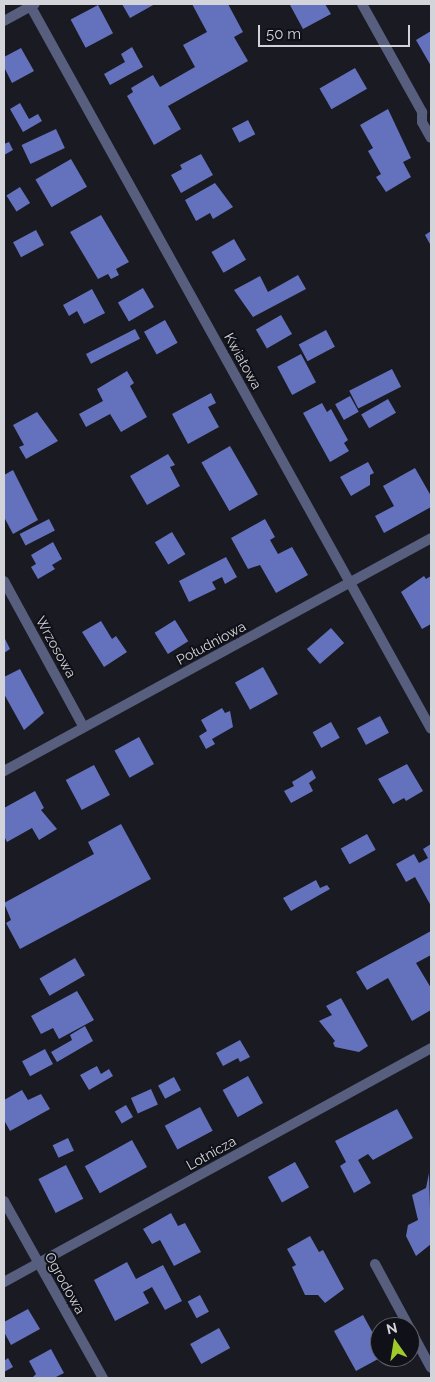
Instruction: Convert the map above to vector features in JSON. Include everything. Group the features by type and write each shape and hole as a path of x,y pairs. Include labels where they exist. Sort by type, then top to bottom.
{"street":[{"path":"362,4 422,112 422,122 431,138"},
{"path":"4,21 33,5"},
{"name":"Kwiatowa","path":"33,5 431,728"},
{"name":"Południowa","path":"4,771 431,538"},
{"name":"Wrzosowa","path":"4,581 84,726"},
{"name":"Lotnicza","path":"4,1282 431,1048"},
{"name":"Ogrodowa","path":"4,1201 103,1378"},
{"path":"375,1264 404,1317"},
{"path":"420,1347 431,1368"}],"building":[{"path":"122,4 155,4 130,18"},
{"path":"192,4 228,4 243,32 234,37 248,61 168,106 181,129 154,145 127,96 133,92 131,88 153,75 160,87 195,67 183,45 207,32"},
{"path":"325,4 331,14 303,29 290,5"},
{"path":"98,5 113,33 86,48 71,20"},
{"path":"431,31 431,66 416,40"},
{"path":"132,47 143,67 110,85 104,74 125,62 121,54"},
{"path":"21,48 34,71 12,83 4,67 4,57"},
{"path":"355,68 367,89 331,109 319,88"},
{"path":"20,103 29,119 38,114 42,121 23,132 10,109"},
{"path":"388,109 411,158 403,162 411,177 386,192 376,177 381,174 368,151 373,148 360,125"},
{"path":"248,120 255,134 239,142 232,128"},
{"path":"56,129 65,148 30,164 22,145"},
{"path":"9,142 13,150 4,155 4,144"},
{"path":"201,154 213,175 181,193 171,175 182,169 180,165"},
{"path":"71,159 87,187 51,207 35,180"},
{"path":"215,183 233,207 213,219 210,213 196,221 185,200"},
{"path":"20,187 30,203 16,212 6,195"},
{"path":"101,215 129,262 116,269 119,275 111,279 108,274 98,279 70,232"},
{"path":"36,230 44,245 21,257 13,242"},
{"path":"431,231 431,246 425,235"},
{"path":"234,239 246,260 223,273 211,252"},
{"path":"298,275 306,289 253,317 234,290 260,276 268,292"},
{"path":"143,288 154,307 129,322 118,302"},
{"path":"92,289 105,313 84,324 77,311 69,316 63,305"},
{"path":"281,315 292,334 267,349 256,330"},
{"path":"165,320 178,343 157,354 144,332"},
{"path":"135,329 140,339 91,364 86,354"},
{"path":"326,330 335,347 308,361 299,345"},
{"path":"301,354 316,382 292,395 277,367"},
{"path":"392,369 401,387 358,409 349,391"},
{"path":"127,371 134,383 130,386 147,417 121,432 110,414 86,427 79,414 103,401 97,389"},
{"path":"211,393 216,403 208,407 219,427 188,444 172,414"},
{"path":"350,396 359,412 344,420 335,404"},
{"path":"388,399 396,413 369,428 361,414"},
{"path":"322,403 327,412 331,409 348,440 344,443 349,451 330,462 303,413"},
{"path":"37,412 58,441 26,459 19,447 24,445 13,425"},
{"path":"230,446 258,494 229,511 201,462"},
{"path":"168,454 175,465 170,467 180,486 147,505 130,476"},
{"path":"368,462 374,473 370,475 370,485 351,496 340,477"},
{"path":"415,468 431,496 431,507 384,533 375,516 394,506 383,486"},
{"path":"13,470 38,520 13,534 4,517 4,475"},
{"path":"49,519 55,531 25,546 20,534"},
{"path":"265,519 275,537 270,540 278,554 292,547 308,575 276,593 260,565 248,569 231,538"},
{"path":"172,532 185,554 168,565 155,542"},
{"path":"53,542 62,559 52,565 55,569 38,579 31,567 36,564 31,555"},
{"path":"226,557 237,577 225,584 222,577 212,582 216,589 189,602 179,581"},
{"path":"424,576 426,579 431,576 431,624 422,629 401,592"},
{"path":"175,620 188,641 168,654 155,633"},
{"path":"101,621 112,639 116,636 127,652 104,667 82,632"},
{"path":"331,628 344,643 320,664 307,649"},
{"path":"4,637 10,649 4,653"},
{"path":"263,667 278,694 250,710 235,683"},
{"path":"20,669 44,713 24,730 4,694 4,677"},
{"path":"222,708 225,713 230,711 233,727 212,739 215,744 206,749 199,736 207,731 201,720"},
{"path":"380,716 389,733 366,745 357,728"},
{"path":"331,722 340,738 321,748 313,732"},
{"path":"139,737 154,764 130,778 115,751"},
{"path":"407,764 423,791 406,801 404,798 393,804 378,779"},
{"path":"94,765 110,795 82,810 66,780"},
{"path":"312,770 316,778 309,783 313,791 291,803 284,791 294,786 292,782"},
{"path":"35,791 44,808 41,810 57,829 39,840 32,828 7,842 4,836 4,808"},
{"path":"121,824 151,879 20,949 6,923 11,920 4,903 94,854 88,842"},
{"path":"367,834 376,850 349,864 341,849"},
{"path":"431,844 431,906 415,877 406,882 396,864 414,854 419,863 428,858 423,849"},
{"path":"316,880 320,888 327,885 330,889 291,911 283,898"},
{"path":"431,931 431,955 416,963 431,988 431,1010 412,1021 388,978 367,990 356,972"},
{"path":"75,958 85,975 49,996 39,978"},
{"path":"77,991 94,1020 59,1039 53,1028 41,1034 31,1016"},
{"path":"341,998 368,1046 359,1052 335,1047 333,1043 335,1041 319,1021 332,1015 326,1006"},
{"path":"85,1026 93,1041 57,1062 51,1052 72,1040 70,1035"},
{"path":"240,1040 250,1057 240,1062 238,1058 223,1066 216,1053"},
{"path":"45,1049 53,1064 30,1076 22,1061"},
{"path":"97,1066 101,1074 109,1069 113,1076 89,1090 80,1075"},
{"path":"248,1076 263,1103 238,1117 223,1090"},
{"path":"174,1077 181,1090 165,1099 158,1085"},
{"path":"151,1089 158,1105 138,1113 131,1098"},
{"path":"22,1090 28,1100 41,1094 50,1109 10,1131 4,1120 4,1100"},
{"path":"126,1105 133,1117 122,1124 115,1112"},
{"path":"200,1107 213,1131 177,1150 165,1126"},
{"path":"397,1109 413,1138 373,1160 368,1154 358,1160 371,1183 354,1193 340,1166 346,1162 335,1141"},
{"path":"68,1138 74,1151 59,1158 53,1145"},
{"path":"132,1140 147,1167 100,1193 85,1166"},
{"path":"295,1162 309,1187 282,1202 268,1177"},
{"path":"66,1165 83,1199 56,1213 38,1179"},
{"path":"429,1173 431,1244 416,1256 406,1236 408,1225 418,1220 412,1195 426,1188"},
{"path":"171,1213 178,1226 185,1223 201,1252 174,1266 160,1240 152,1244 143,1229"},
{"path":"310,1236 319,1252 323,1250 344,1289 325,1303 318,1295 305,1295 292,1267 296,1265 287,1249"},
{"path":"127,1262 136,1279 163,1265 182,1301 165,1310 152,1287 143,1292 149,1303 115,1321 94,1280"},
{"path":"200,1295 209,1312 197,1318 188,1302"},
{"path":"28,1309 40,1329 11,1345 4,1332 4,1322"},
{"path":"363,1315 370,1328 370,1363 356,1371 334,1331"},
{"path":"219,1328 230,1348 201,1364 190,1344"},
{"path":"51,1349 64,1373 54,1378 32,1378 36,1374 29,1361"},
{"path":"8,1358 13,1367 4,1372 4,1361"}]}
